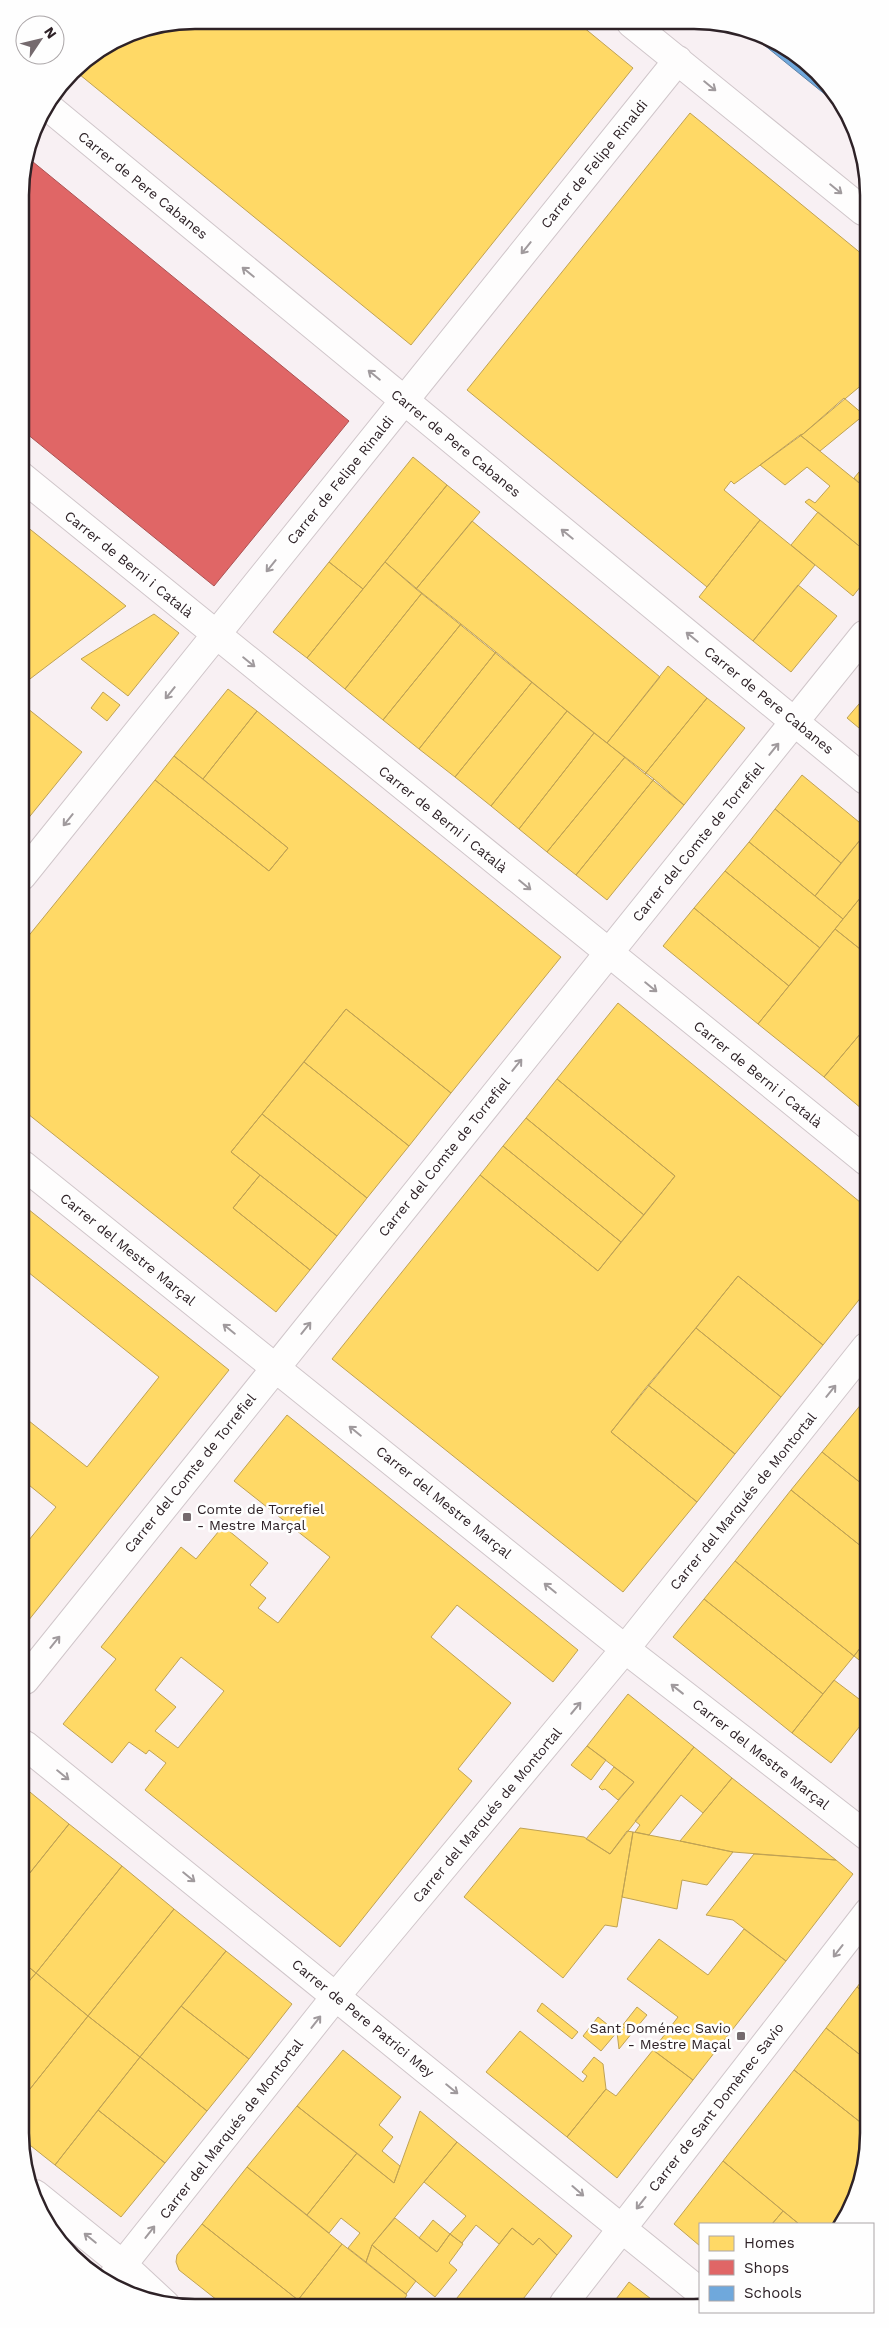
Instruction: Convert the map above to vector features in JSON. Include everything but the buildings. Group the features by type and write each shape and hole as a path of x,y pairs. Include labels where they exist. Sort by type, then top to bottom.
{"street":[{"path":"639,29 860,209"},
{"name":"Carrer de Felipe Rinaldi","path":"29,867 678,60"},
{"name":"Carrer de Pere Cabanes","path":"52,110 860,776"},
{"name":"Carrer de Berni i Català","path":"29,483 860,1156"},
{"name":"Carrer del Comte de Torrefiel","path":"29,1674 860,641"},
{"name":"Carrer del Mestre Marçal","path":"29,1170 276,1366 626,1649 860,1831"},
{"name":"Carrer del Marqués de Montortal","path":"116,2274 336,1996 626,1649 860,1355"},
{"name":"Carrer de Pere Patrici Mey","path":"29,1748 699,2291"},
{"name":"Carrer de Sant Domènec Savio","path":"567,2299 860,1922"},
{"path":"44,2203 116,2274 141,2290"}],"place":[{"name":"Comte de Torrefiel - Mestre Marçal","path":"187,1517"},
{"name":"Sant Doménec Savio - Mestre Maçal","path":"741,2036"}]}
